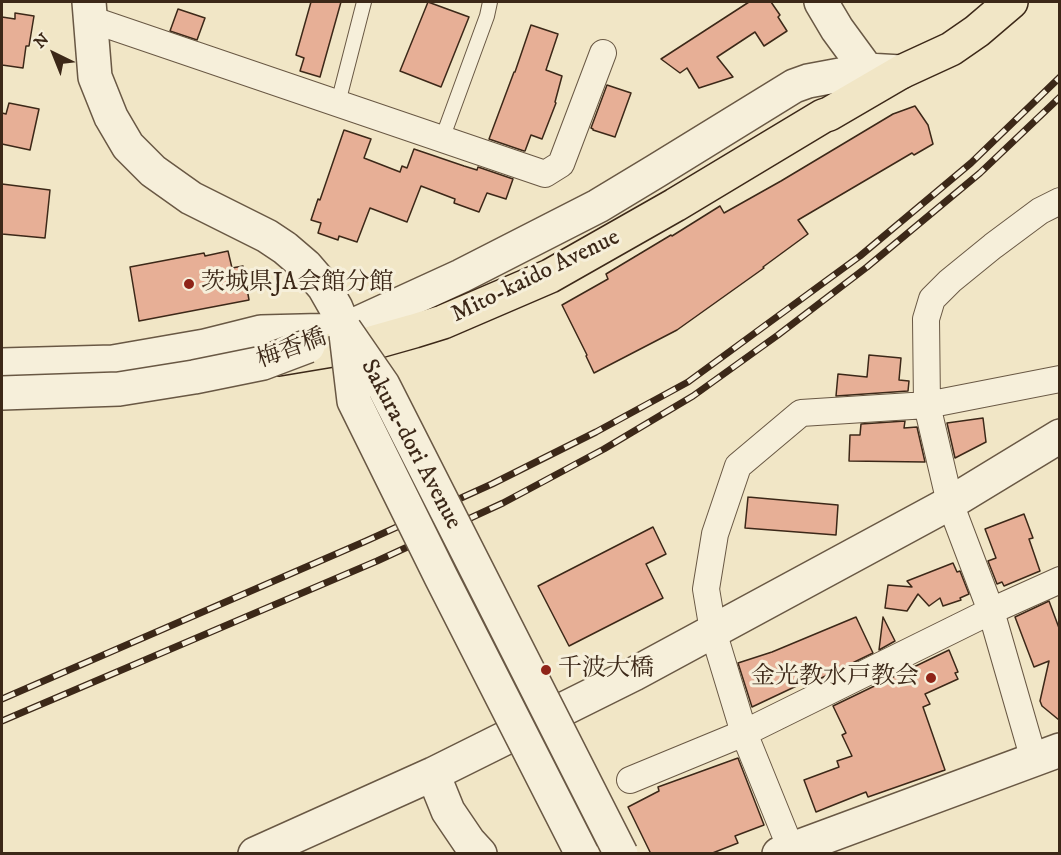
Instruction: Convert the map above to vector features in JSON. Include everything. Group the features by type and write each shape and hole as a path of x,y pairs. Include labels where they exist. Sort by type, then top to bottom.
{"main road":[{"name":"Mito-kaido Avenue","path":"2,382 111,377 255,362 368,344 443,322 550,276 675,205 823,116 901,72 951,49 1011,2"}],"street":[{"path":"820,2 867,70"},
{"path":"603,53 561,165 545,174 338,103 89,10 95,77 111,117 128,146 153,171 191,198 267,236 285,248 306,266 324,287 340,319 387,310 461,276 598,206 794,86 808,81 867,70 901,72"},
{"path":"1059,201 1040,211 950,281 932,299 926,319 927,405 950,503 1046,755 785,851 744,733 713,631 706,589 715,534 738,466 801,413 927,405 1059,379"},
{"name":"梅香橋","path":"2,365 113,362 205,346 261,332 340,319"},
{"name":"梅香橋","path":"2,393 118,389 263,363 299,350 340,319"},
{"name":"Sakura-dori Avenue","path":"340,319 354,401 582,854"},
{"name":"Sakura-dori Avenue","path":"340,319 383,385 621,854"},
{"path":"255,854 433,774 634,674 950,503 1059,436"},
{"path":"630,780 744,733 991,611 1059,580"},
{"path":"433,774 448,811 480,854"}],"lane":[{"path":"338,103 364,2"},
{"path":"442,139 490,2"}],"building":[{"path":"311,2 341,2 320,77 300,71 304,58 296,55"},
{"path":"428,2 469,17 441,87 400,71"},
{"path":"749,2 771,2 787,31 764,46 755,32 717,57 733,77 699,88 687,68 680,73 661,59"},
{"path":"178,9 205,18 197,40 170,31"},
{"path":"15,13 34,16 23,68 2,65 2,17 15,19"},
{"path":"531,25 558,34 546,70 562,76 556,103 542,139 531,135 524,151 489,139"},
{"path":"607,85 631,93 615,137 591,128"},
{"path":"9,103 39,109 30,150 2,144 2,113 6,114"},
{"path":"915,106 928,125 933,144 914,155 912,153 798,220 808,234 764,268 677,330 594,373 562,305 608,279 606,274 720,206 724,213 893,114"},
{"path":"344,130 371,139 364,158 400,172 402,166 407,168 414,149 477,170 478,167 513,179 506,199 487,193 479,212 454,203 455,199 421,186 407,222 370,208 357,242 339,236 338,240 318,233 321,223 311,220"},
{"path":"2,184 50,190 45,238 2,234"},
{"name":"茨城県JA会館分館","path":"228,251 232,268 243,266 249,300 139,321 130,267 204,253 205,256"},
{"path":"869,355 901,358 899,380 909,381 908,391 836,396 838,374 867,377"},
{"path":"983,418 986,442 955,458 947,423"},
{"path":"905,421 904,428 917,427 925,462 849,461 850,435 860,435 861,424"},
{"path":"748,497 838,505 836,535 745,528"},
{"path":"1024,514 1033,538 1029,539 1040,571 1004,586 1002,582 997,584 988,561 996,558 985,529"},
{"path":"653,527 666,554 646,564 663,598 569,646 538,586"},
{"path":"953,563 957,572 960,571 969,594 960,598 961,600 943,606 940,598 929,606 918,594 907,611 885,608 888,585 912,587 907,581"},
{"path":"1049,601 1059,628 1059,720 1042,706 1040,701 1049,661 1034,667 1015,617"},
{"path":"856,617 873,653 807,685 805,682 752,707 738,663 772,652"},
{"path":"883,617 895,641 879,650"},
{"path":"949,650 958,672 955,673 958,679 925,694 930,704 923,707 945,770 868,797 866,792 816,812 804,780 839,767 837,761 852,756 842,735 846,733 833,706"},
{"path":"738,758 764,825 735,836 738,843 710,854 651,854 628,807 659,791 658,787"}],"railway":[{"path":"2,699 492,484 596,432 688,382 860,256 971,163 1060,77"},
{"path":"2,721 377,561 503,503 604,449 693,396 867,267 980,173 1060,97"}],"place":[{"name":"茨城県JA会館分館","path":"189,284"},
{"name":"千波大橋","path":"546,670"},
{"name":"金光教水戸教会","path":"931,678"}]}
